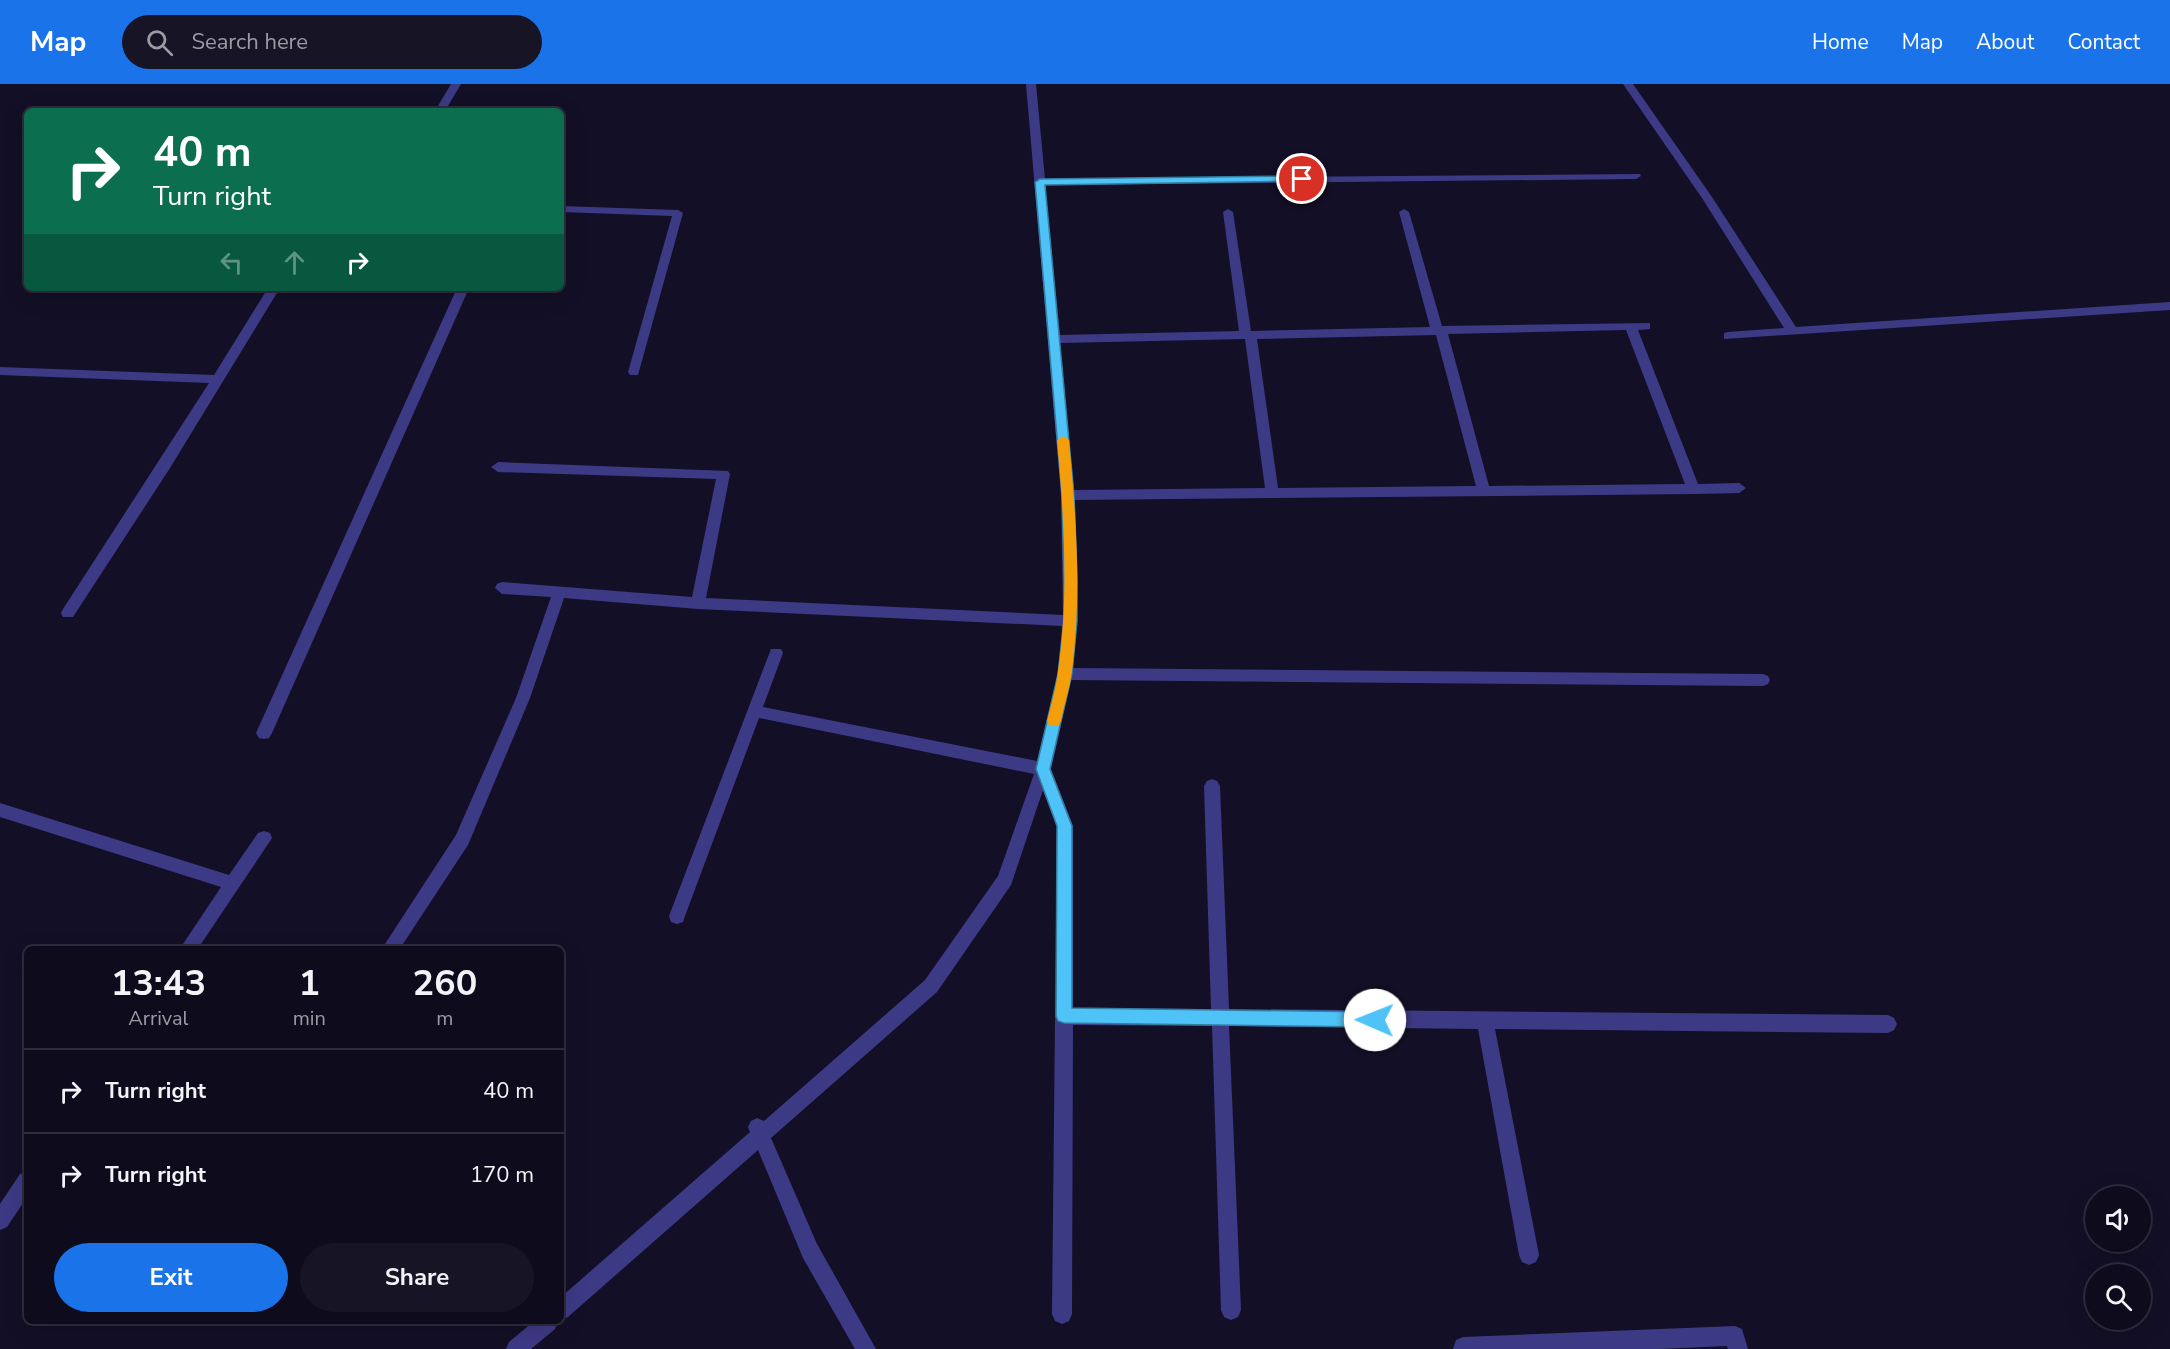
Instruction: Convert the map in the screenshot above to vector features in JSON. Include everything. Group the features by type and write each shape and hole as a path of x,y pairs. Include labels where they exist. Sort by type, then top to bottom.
{"street":[{"path":"442,108 456,84"},
{"path":"564,1307 759,1131 931,986 1005,880 1043,769 1065,674 1070,621 1068,495 1031,84"},
{"path":"1628,84 1707,197 1792,332"},
{"path":"1040,182 1636,176"},
{"path":"564,208 678,213 634,372"},
{"path":"1228,212 1272,493"},
{"path":"1404,212 1484,491"},
{"path":"68,613 165,465 272,291"},
{"path":"264,733 322,598 462,291"},
{"path":"1728,336 2170,306"},
{"path":"1630,326 1694,489"},
{"path":"1054,339 1646,326"},
{"path":"0,371 218,379"},
{"path":"498,467 723,474 698,603"},
{"path":"1068,495 1739,488"},
{"path":"502,588 698,603 1070,621"},
{"path":"392,946 462,840 523,699 560,593"},
{"path":"677,916 776,653"},
{"path":"1065,674 1762,680"},
{"path":"754,711 1043,769"},
{"path":"1043,769 1065,826 1062,1314"},
{"path":"1212,786 1232,1310"},
{"path":"0,810 232,883"},
{"path":"190,946 264,838"},
{"path":"1064,1016 1888,1024"},
{"path":"1485,1021 1529,1255"},
{"path":"759,1131 810,1251 866,1349"},
{"path":"0,1220 24,1184"},
{"path":"516,1349 546,1324"},
{"path":"1463,1349 1463,1347 1735,1336 1738,1349"}],"slow traffic":[{"path":"1054,721 1065,674 1070,621 1068,495 1063,440"}],"route":[{"path":"1302,179 1040,182 1068,495 1071,578 1065,674 1043,769 1065,826 1064,1016 1375,1020"}]}
